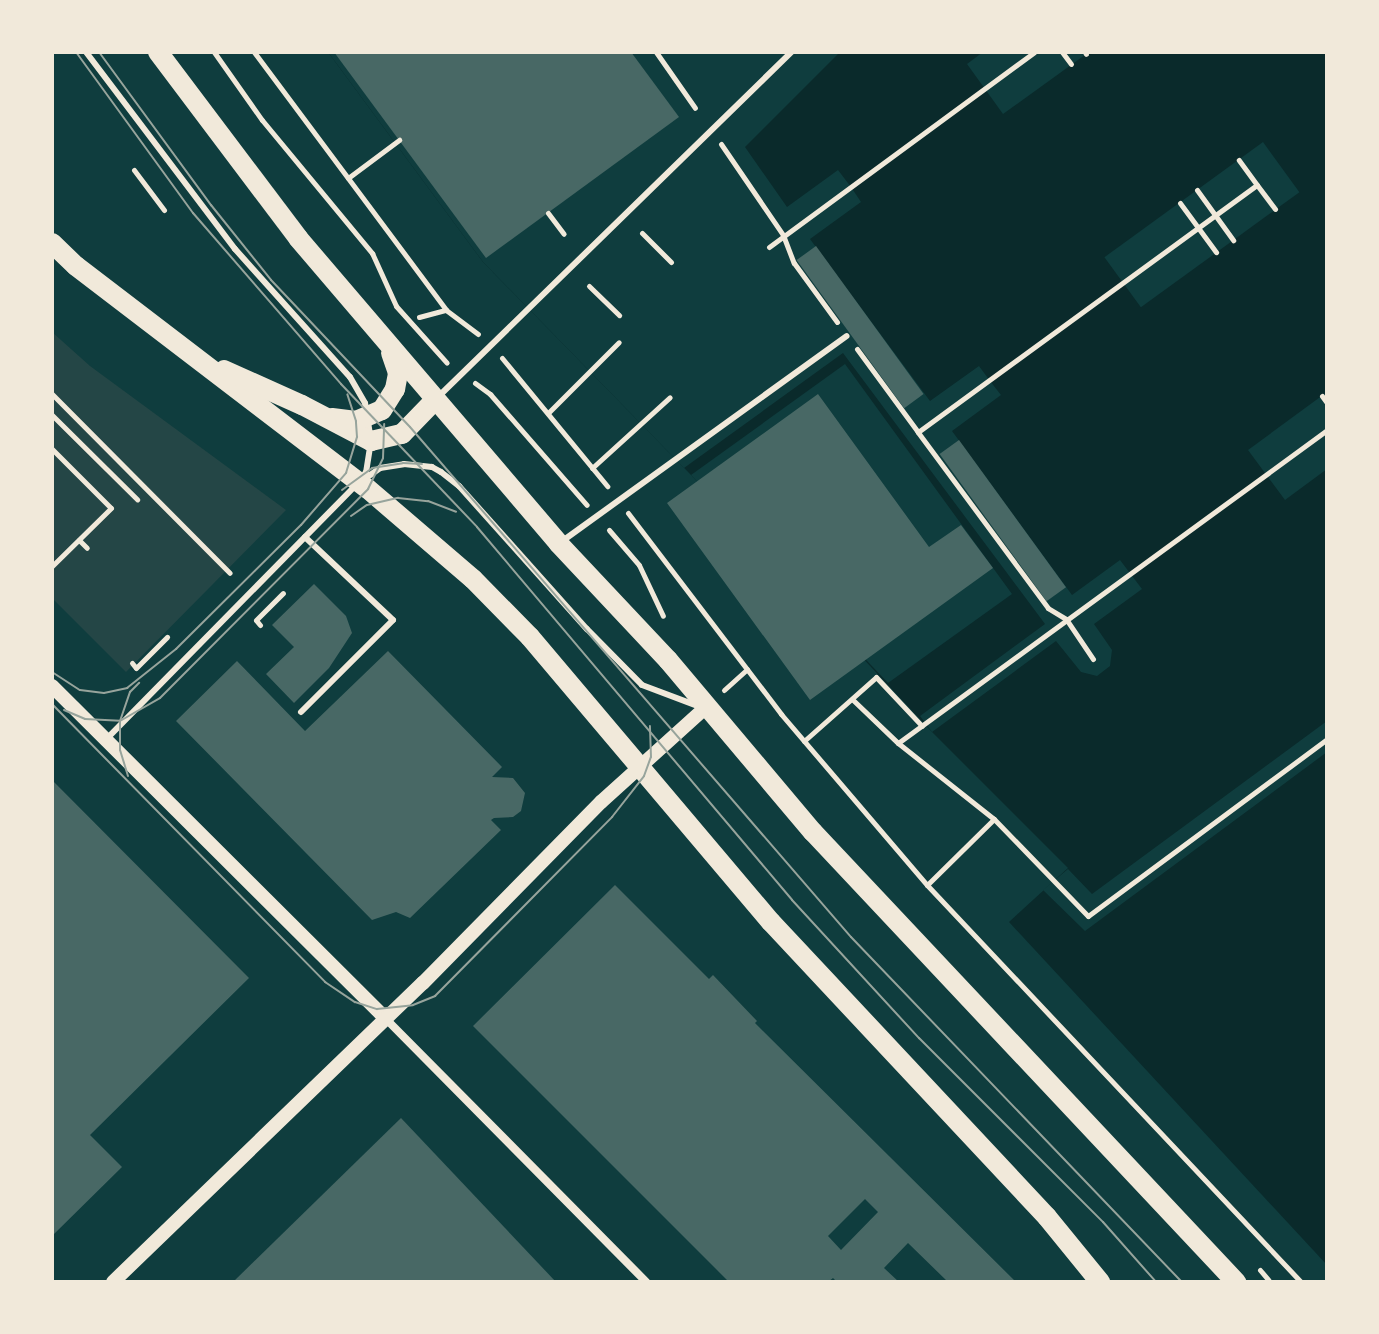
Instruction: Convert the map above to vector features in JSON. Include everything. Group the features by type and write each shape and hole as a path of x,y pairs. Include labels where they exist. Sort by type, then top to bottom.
{"main road":[{"path":"158,52 272,205 559,544 668,660 705,708 813,832 1236,1282"},
{"path":"52,243 76,266 416,527 530,637 771,922 1047,1217 1100,1282"},
{"path":"320,415 346,421 368,418 382,410 395,389 398,373 388,345"},
{"path":"193,356 371,441 402,434 435,400"}],"street":[{"path":"52,686 646,1282"},
{"path":"113,1282 386,1019 638,768 705,708"}],"lane":[{"path":"86,52 235,249 350,377 359,391 368,418 371,441 366,472 359,482 104,740"},
{"path":"435,400 792,52"},
{"path":"559,544 847,336"},
{"path":"359,482 380,468 404,464 432,467 441,472 459,486 587,629 642,685 705,708"},
{"path":"301,712 393,620 305,537"}],"path":[{"path":"214,52 262,120 372,253 396,306 438,357 490,394 639,565 667,622"},
{"path":"254,52 446,310 491,344 619,501 804,741 927,885 1301,1282"},
{"path":"656,52 695,108"},
{"path":"769,247 1034,52"},
{"path":"1062,52 1071,64"},
{"path":"348,178 399,140"},
{"path":"721,144 783,235"},
{"path":"1239,160 1275,209"},
{"path":"134,170 164,210"},
{"path":"1093,659 1066,619 1048,608 918,432 1257,185"},
{"path":"1197,190 1233,240"},
{"path":"1180,203 1216,252"},
{"path":"548,213 564,234"},
{"path":"642,233 671,262"},
{"path":"589,286 619,315"},
{"path":"419,317 446,310"},
{"path":"548,413 619,342"},
{"path":"52,394 230,573"},
{"path":"1322,396 1327,403"},
{"path":"592,468 670,397"},
{"path":"52,415 137,499"},
{"path":"898,743 1327,430"},
{"path":"52,449 111,508 52,566"},
{"path":"79,540 87,548"},
{"path":"260,625 256,620 283,593"},
{"path":"132,663 136,668 167,637"},
{"path":"723,690 747,669"},
{"path":"804,741 876,677 922,726"},
{"path":"716,682 730,699"},
{"path":"853,700 898,743 994,819 1088,916 1327,739"},
{"path":"927,885 994,819"},
{"path":"1253,1262 1270,1282"}],"shaded area":[{"path":"328,52 1327,52 1327,1265 1009,922 1068,868 932,732 691,475 483,262"},
{"path":"52,332 90,366 286,510 126,672 52,598"}],"pier":[{"path":"328,52 840,52 745,147 787,207 838,170 851,187 861,202 810,239 930,401 979,366 1001,395 952,431 1072,595 1120,560 1142,589 1094,624 1112,650 1110,666 1097,676 1081,672 1056,641 932,732 920,716 1045,624 843,353 684,468 483,262"},
{"path":"983,52 1089,52 1003,114 967,64"},
{"path":"1263,142 1299,192 1141,307 1104,257"},
{"path":"845,364 1012,594 888,683 691,475"},
{"path":"1327,392 1327,469 1285,500 1248,450"},
{"path":"1327,721 1327,752 1085,931 1043,890 1068,869 1092,894"}],"building":[{"path":"334,52 631,52 679,117 486,258"},
{"path":"816,246 924,394 904,408 797,260"},
{"path":"818,394 929,547 961,525 993,568 810,700 667,503"},
{"path":"959,440 1066,587 1047,601 940,454"},
{"path":"314,584 346,616 352,633 329,668 294,703 266,674 294,647 272,625"},
{"path":"388,651 502,767 492,777 513,778 525,793 521,811 513,817 491,820 501,830 410,918 396,912 372,920 176,721 237,661 305,731"},
{"path":"52,780 249,978 90,1135 122,1167 52,1236"},
{"path":"615,885 709,979 713,975 757,1021 755,1023 1016,1282 948,1282 908,1243 884,1268 899,1282 837,1282 833,1278 828,1282 729,1282 473,1026","holes":["865,1199 878,1212 841,1250 828,1236"]},
{"path":"401,1118 556,1282 233,1282"}],"tram line":[{"path":"76,52 193,213 341,384 477,527 792,900 919,1038 1103,1222 1156,1282"},
{"path":"99,52 211,205 271,280 410,427 851,937 1182,1282"},
{"path":"52,672 80,690 104,693 127,688 176,649 301,525 346,473 357,437 356,421 347,394"},
{"path":"64,710 85,719 120,721 160,698 368,489 383,458 384,424"},
{"path":"342,490 372,468 403,463 422,464"},
{"path":"351,516 367,505 398,498 428,501 456,512"},
{"path":"128,776 120,750 120,721 130,692 139,683"},
{"path":"52,704 325,982 355,1002 377,1009 413,1005 435,996 612,817 644,776 651,757 650,726"}]}
